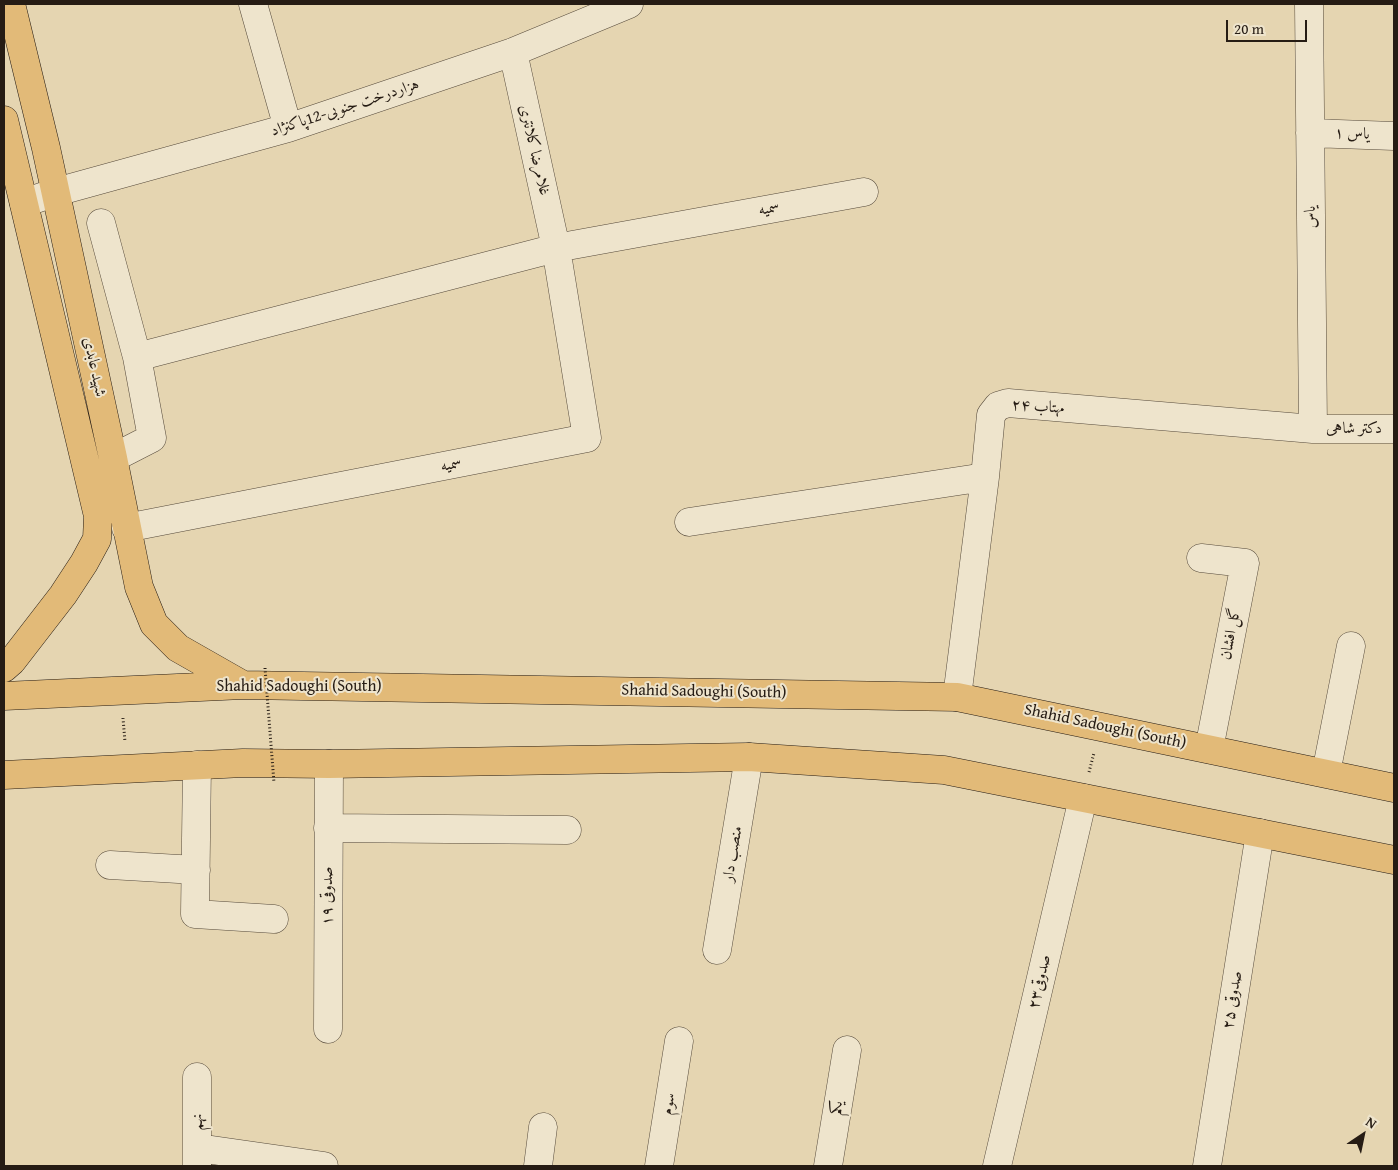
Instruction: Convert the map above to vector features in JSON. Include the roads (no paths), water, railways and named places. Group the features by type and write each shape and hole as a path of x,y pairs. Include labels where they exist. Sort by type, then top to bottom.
{"main road":[{"name":"شهید عابدی","path":"11,4 56,192 139,587 154,624 178,648 243,685"},
{"name":"شهید عابدی","path":"4,120 98,516 97,539 84,564 58,603 12,661 4,668"},
{"name":"Shahid Sadoughi (South)","path":"4,696 243,685 957,697 1394,788"},
{"path":"4,775 243,763 329,764 749,758 944,770 1394,860"}],"street":[{"path":"254,4 288,128"},
{"name":"هزاردرخت جنوبی-12پاکنژاد","path":"24,203 56,192 288,128 512,52 629,4"},
{"name":"یاس","path":"1309,4 1313,429"},
{"name":"غلامرضا کلانتری","path":"512,52 556,248"},
{"name":"یاس ۱","path":"1310,133 1394,136"},
{"name":"سمیه","path":"137,357 556,248 864,192"},
{"path":"101,223 137,357 152,438 113,458"},
{"name":"سمیه","path":"126,528 587,438 556,248"},
{"name":"مهتاب ۲۴","path":"957,697 991,415 998,406 1008,403 1313,429"},
{"name":"دکتر شاهی","path":"1313,429 1394,429"},
{"path":"690,522 985,477"},
{"name":"گل افشان","path":"1201,558 1245,563 1209,748"},
{"path":"1326,773 1351,646"},
{"name":"منصب دار","path":"717,950 749,758"},
{"name":"صدوقی ۱۹","path":"328,1029 329,764"},
{"path":"197,765 195,914 274,919"},
{"name":"صدوقی۲۳","path":"997,1166 1082,798"},
{"path":"328,828 567,830"},
{"name":"صدوقی ۲۵","path":"1207,1166 1260,833"},
{"path":"110,865 196,870"},
{"name":"سوم","path":"659,1166 679,1041"},
{"name":"یکم","path":"828,1166 847,1050"},
{"name":"نهم","path":"197,1077 197,1157"},
{"path":"538,1166 543,1126"},
{"path":"197,1157 324,1166"}]}
